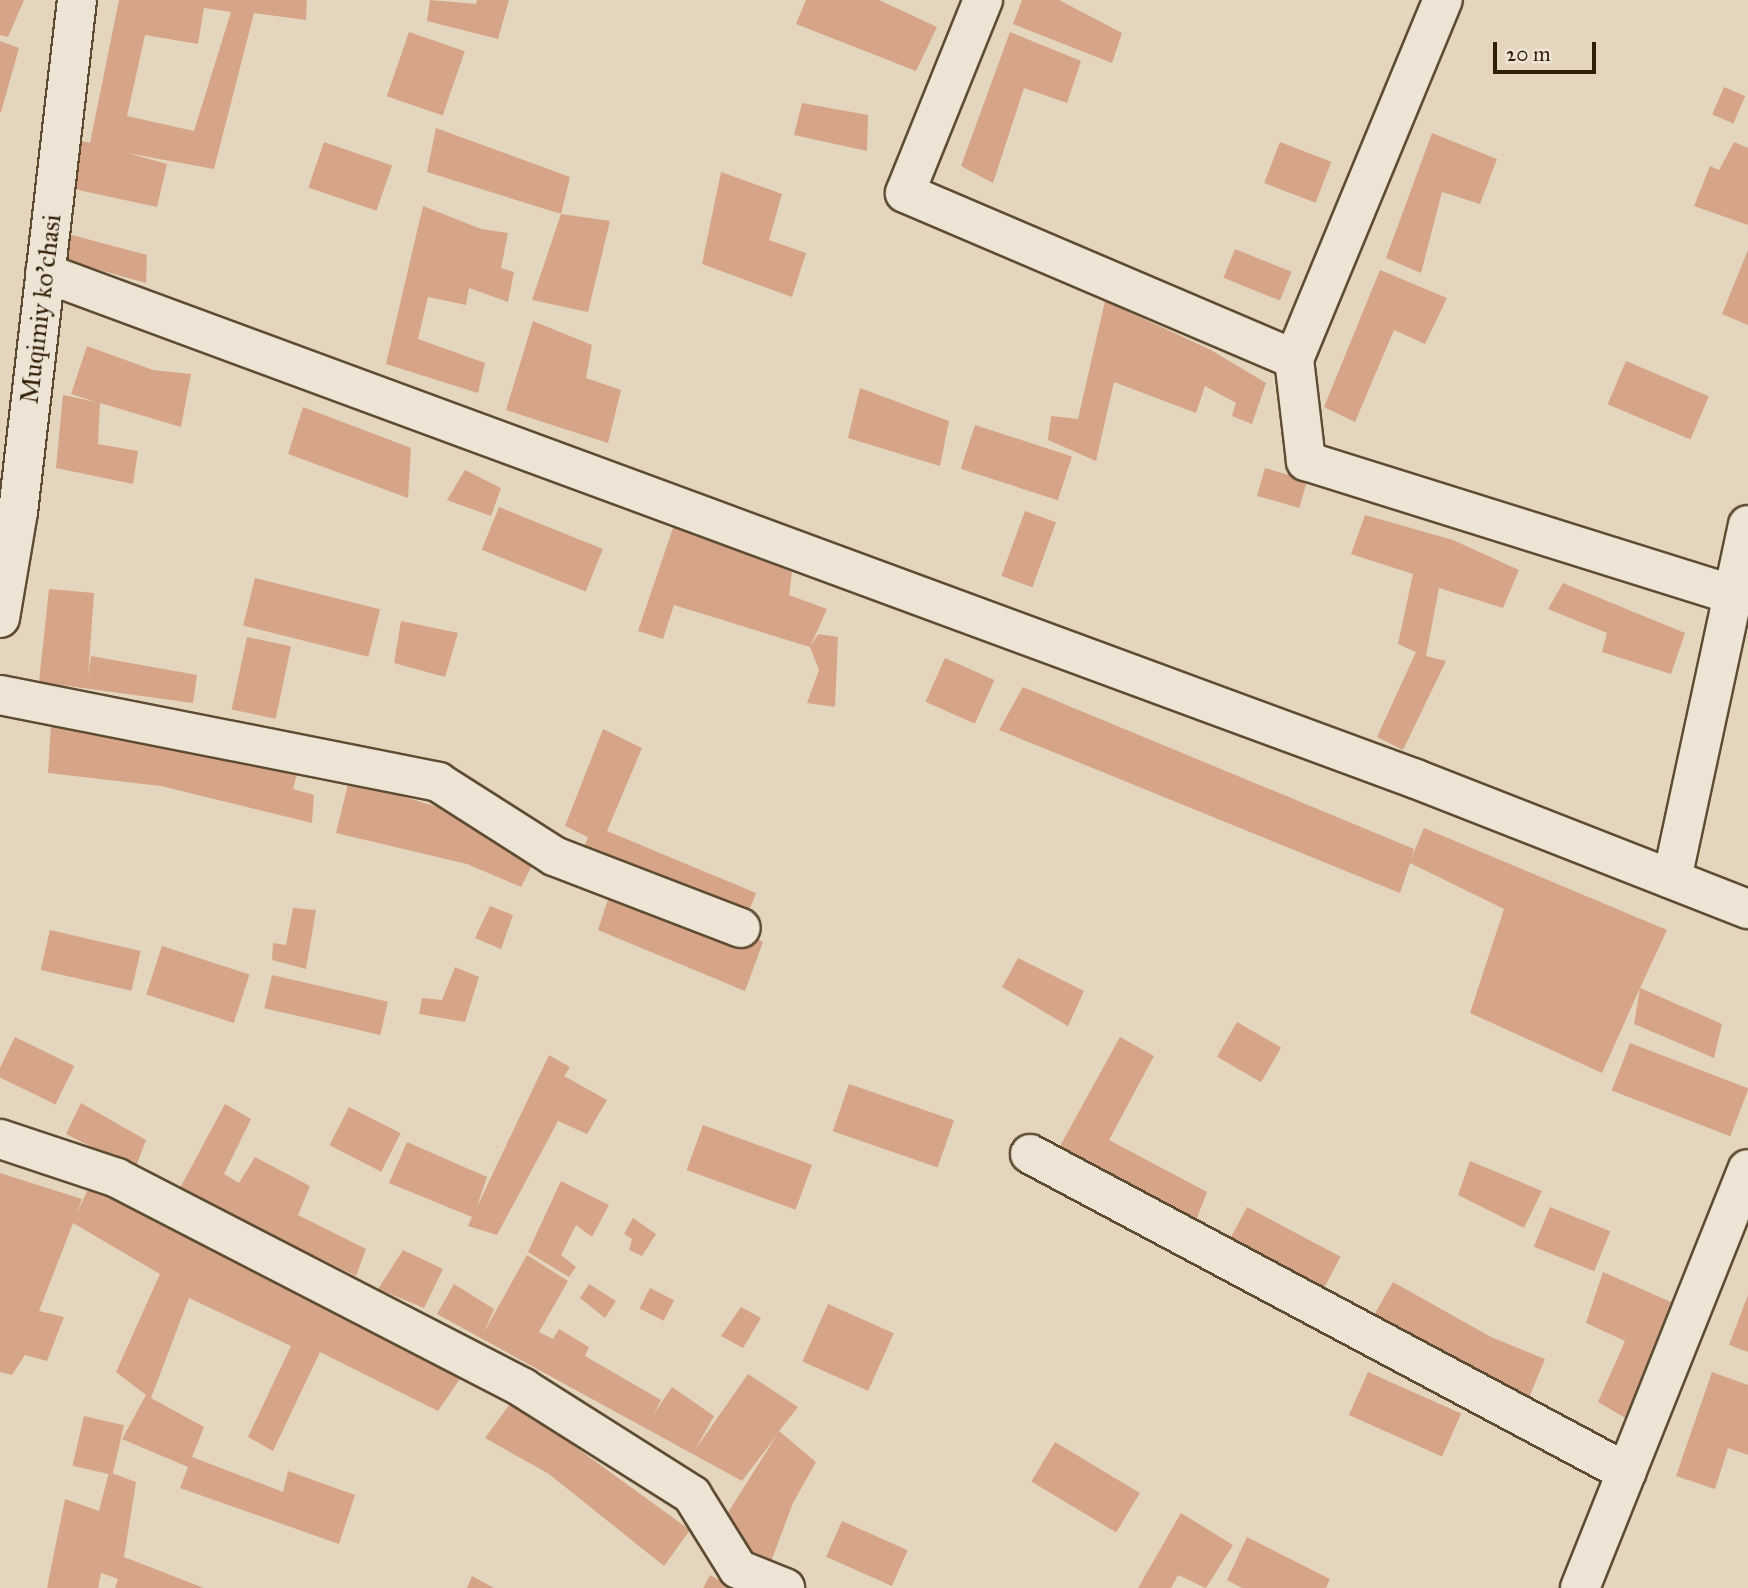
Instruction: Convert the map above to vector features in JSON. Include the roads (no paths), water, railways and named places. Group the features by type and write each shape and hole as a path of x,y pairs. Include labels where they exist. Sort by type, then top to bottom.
{"street":[{"name":"Muqimiy ko'chasi","path":"0,618 18,512 77,0"},
{"path":"983,0 905,193 1294,359"},
{"path":"1443,0 1294,359 1306,461 1733,595"},
{"path":"46,273 1403,774 1748,909"},
{"path":"1672,879 1748,525"},
{"path":"0,695 438,782 554,856 741,928"},
{"path":"0,1139 117,1178 523,1388 692,1495 738,1569 785,1588"},
{"path":"1030,1154 1626,1472"},
{"path":"1580,1588 1748,1169"}]}
